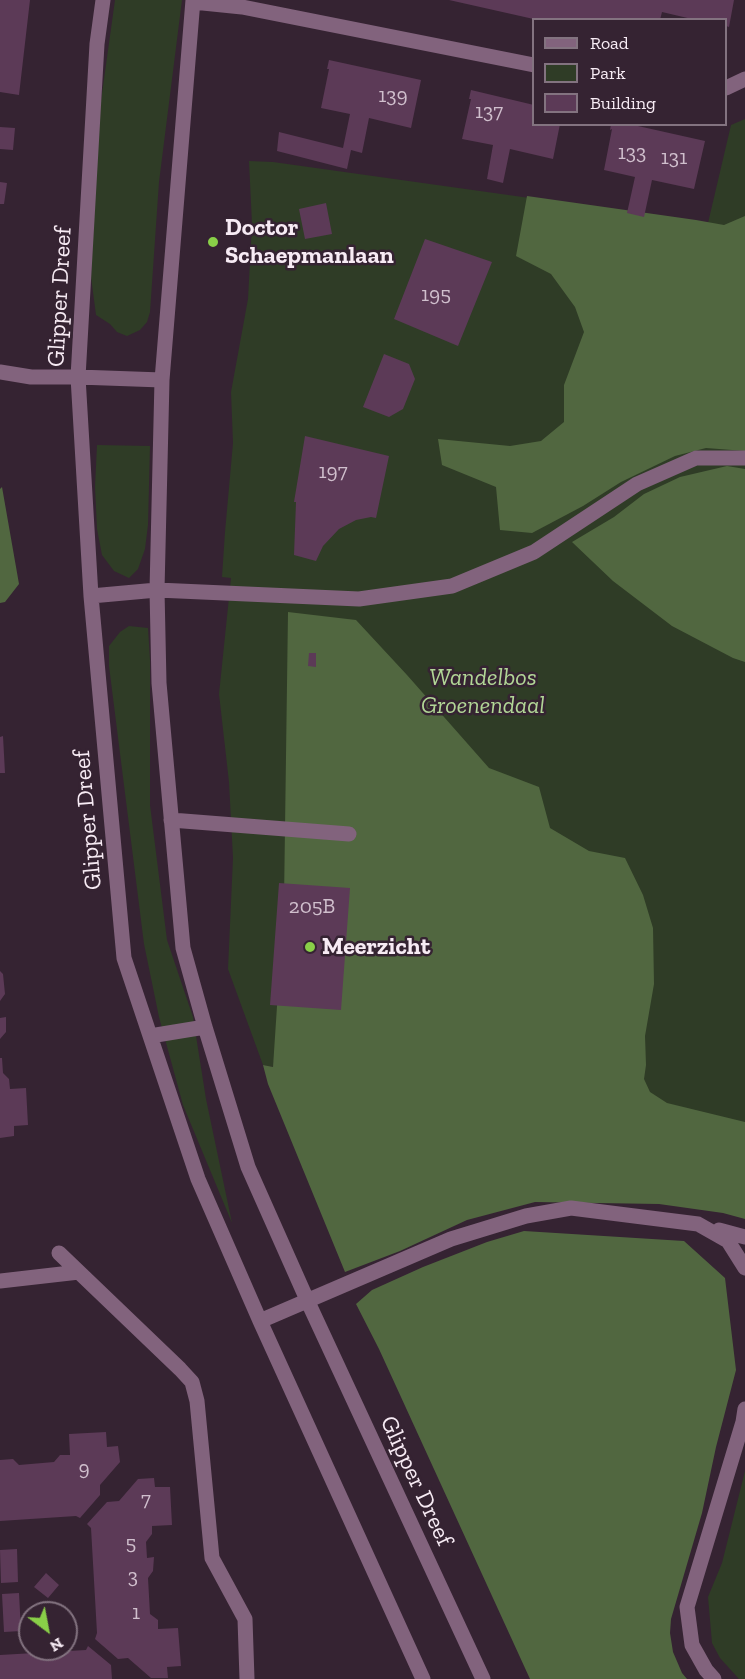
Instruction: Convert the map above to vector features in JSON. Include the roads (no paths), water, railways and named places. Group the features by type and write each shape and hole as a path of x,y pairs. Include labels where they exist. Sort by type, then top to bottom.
{"street":[{"name":"Glipper Dreef","path":"103,0 97,44 78,377 91,596 124,958 198,1179 423,1679"},
{"name":"Glipper Dreef","path":"193,1 162,380 158,590 159,683 183,948 248,1167 483,1679"},
{"path":"193,1 243,3 532,65"},
{"path":"727,88 745,79"},
{"path":"0,372 31,377 162,380"},
{"path":"91,596 158,590 359,599 452,586 534,552 637,484 696,458 745,458"},
{"path":"171,820 349,834"},
{"path":"150,1035 205,1027"},
{"path":"260,1321 451,1239 526,1216 571,1208 698,1224 745,1237"},
{"path":"698,1224 728,1241 745,1268"},
{"path":"59,1253 192,1382 197,1401 213,1558 245,1619 247,1679"},
{"path":"0,1281 79,1272"},
{"path":"714,1679 706,1670 692,1645 687,1607 745,1409"}],"place":[{"name":"Doctor Schaepmanlaan","path":"213,242"},
{"name":"Meerzicht","path":"310,947"}],"park label":[{"name":"Wandelbos Groenendaal","path":"483,692"}]}
